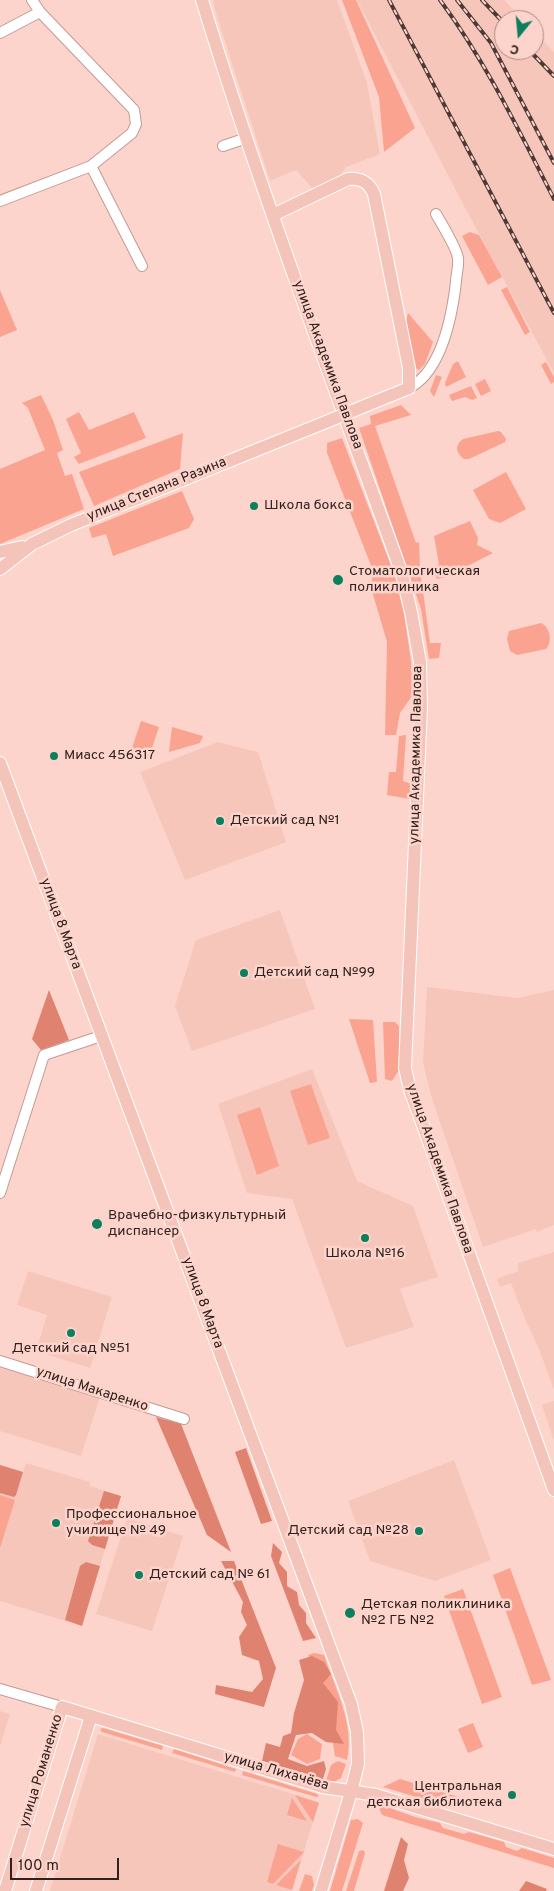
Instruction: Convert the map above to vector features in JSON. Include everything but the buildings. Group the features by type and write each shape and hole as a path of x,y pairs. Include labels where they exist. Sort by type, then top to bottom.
{"main road":[{"name":"улица Академика Павлова","path":"202,0 273,215 402,574 411,612 420,662 421,707 405,1068 424,1128 554,1490"},
{"path":"273,215 348,179 361,180 372,188 409,368 409,388"},
{"name":"улица Степана Разина","path":"0,569 32,544 90,517 184,481 409,388"},
{"path":"0,552 32,544"},
{"name":"улица 8 Марта","path":"0,763 351,1704 359,1748 358,1764 321,1891"},
{"name":"улица Лихачёва","path":"62,1708 323,1788 376,1795 554,1849"},
{"name":"улица Романенко","path":"5,1891 62,1708"},
{"path":"36,1891 90,1716"}],"street":[{"path":"0,201 91,166 132,134 136,124 134,110 40,12 32,0"},
{"path":"0,33 40,12"},
{"path":"223,146 247,138"},
{"path":"91,166 142,266"},
{"path":"409,388 417,384 429,370 438,353 450,319 458,257 436,214"},
{"path":"0,1193 44,1055 101,1036"},
{"name":"улица Макаренко","path":"0,1361 184,1419"},
{"name":"улица Лихачёва","path":"0,1688 62,1708"}],"shaded area":[{"path":"214,0 337,0 367,83 380,154 346,167 337,180 312,188 296,170 270,181 220,26"},
{"path":"342,0 356,0 415,128 384,152 379,97"},
{"path":"357,0 504,0 514,10 494,10 494,60 544,60 544,42 554,52 554,373 464,206"},
{"path":"470,232 479,235 502,277 488,285 462,236"},
{"path":"507,287 530,332 525,335 501,290"},
{"path":"0,290 17,330 0,337"},
{"path":"408,313 433,342 425,364 419,370 414,364 405,326"},
{"path":"458,361 466,377 446,387 445,383 453,364"},
{"path":"546,362 554,377 554,382 551,384 541,365"},
{"path":"436,375 442,377 434,397 430,391"},
{"path":"485,379 491,391 481,396 475,384"},
{"path":"471,386 477,398 472,400 465,397 452,401 449,395"},
{"path":"41,395 53,420 63,450 57,453 65,476 72,474 84,509 0,544 0,469 45,450 28,408 22,403"},
{"path":"401,405 411,415 375,426 416,543 419,542 420,569 430,643 441,643 439,658 429,659 421,609 359,428 371,424 370,416"},
{"path":"79,412 89,430 134,412 146,438 79,464 74,457 81,453 66,419"},
{"path":"498,431 506,439 505,442 469,459 464,459 459,454 457,447 463,439"},
{"path":"183,433 180,469 94,506 79,472"},
{"path":"342,438 395,576 404,614 411,661 412,696 400,713 396,735 385,735 387,642 372,591 372,568 327,453 327,443"},
{"path":"506,472 526,509 500,523 489,519 473,490"},
{"path":"182,491 194,519 189,528 113,556 106,534 92,538 89,528"},
{"path":"470,521 478,538 477,545 493,553 446,577 437,579 434,571 439,564 434,536"},
{"path":"541,623 550,634 546,649 517,655 510,651 507,639 509,631"},
{"path":"141,721 159,727 150,754 132,748"},
{"path":"172,727 203,736 200,743 169,752"},
{"path":"406,735 403,781 414,785 414,796 410,799 387,795 389,772 396,772 399,736"},
{"name":"Детский сад №1","path":"218,742 258,752 286,842 185,880 140,772"},
{"name":"Детский сад №99","path":"280,910 315,1009 192,1051 175,1006 196,940"},
{"path":"427,987 517,998 554,990 554,1225 537,1232 536,1229 483,1247 432,1099 423,1063"},
{"path":"49,990 69,1040 41,1050 32,1039"},
{"path":"349,1019 373,1020 377,1082 370,1083"},
{"path":"383,1022 395,1022 399,1026 399,1070 392,1081 385,1079"},
{"name":"Школа №16","path":"312,1069 357,1181 413,1206 438,1277 400,1289 414,1327 346,1348 292,1199 247,1193 218,1104"},
{"path":"311,1084 330,1138 308,1145 290,1091"},
{"path":"260,1107 279,1166 257,1175 237,1115"},
{"path":"554,1252 554,1390 511,1283 500,1287 497,1279 518,1271 518,1263"},
{"name":"Детский сад №51","path":"28,1271 112,1297 90,1368 36,1351 47,1315 17,1305"},
{"path":"0,1366 100,1397 81,1456 0,1431"},
{"path":"554,1401 554,1441 542,1405"},
{"path":"156,1417 181,1424 231,1552 207,1535"},
{"path":"246,1448 272,1521 261,1524 235,1452"},
{"name":"Детский сад №28","path":"454,1460 491,1560 435,1581 370,1561 348,1501"},
{"name":"Профессиональное училище № 49","path":"26,1463 90,1482 90,1486 121,1496 82,1626 0,1601 0,1465 23,1472"},
{"path":"0,1465 23,1472 14,1497 0,1493"},
{"path":"104,1491 121,1496 105,1549 92,1545 88,1541"},
{"path":"0,1495 15,1500 0,1548"},
{"name":"Детский сад № 61","path":"127,1518 183,1536 152,1631 96,1614"},
{"path":"273,1543 282,1552 279,1563 287,1572 287,1586 297,1592 299,1605 306,1613 306,1623 316,1638 303,1641 271,1556"},
{"path":"221,1561 234,1561 276,1668 264,1707 215,1694 216,1685 252,1692 263,1679 259,1661 242,1655 239,1637 247,1625 241,1612 243,1602"},
{"path":"86,1562 100,1566 82,1626 65,1620 80,1566"},
{"path":"510,1568 551,1680 532,1685 493,1575"},
{"path":"463,1589 502,1697 482,1704 444,1596"},
{"path":"314,1653 324,1655 343,1706 348,1733 349,1747 347,1760 335,1756 328,1713 308,1655"},
{"path":"312,1656 324,1662 331,1674 323,1683 338,1702 336,1730 344,1744 326,1742 312,1733 296,1735 288,1759 307,1766 324,1761 326,1769 322,1782 273,1767 262,1761 266,1743 280,1747 283,1736 291,1733 294,1713 304,1680 299,1660"},
{"path":"0,1711 10,1714 0,1746"},
{"path":"473,1723 483,1747 468,1753 458,1729"},
{"path":"103,1728 163,1746 162,1750 102,1732 100,1729"},
{"path":"98,1734 319,1802 292,1891 50,1891"},
{"path":"307,1734 322,1744 320,1759 307,1764 291,1755 298,1739"},
{"path":"174,1749 236,1769 235,1772 172,1753"},
{"path":"338,1761 346,1764 341,1778 329,1785 325,1784 331,1765"},
{"path":"243,1771 319,1796 316,1797 242,1775"},
{"path":"400,1779 459,1797 457,1805 450,1807 383,1787"},
{"path":"295,1795 319,1803 313,1822"},
{"path":"292,1798 307,1821 287,1815"},
{"path":"378,1806 384,1806 415,1817 440,1823 443,1828 464,1834 469,1832 504,1842 506,1847 517,1851 522,1848 554,1858 554,1868 382,1815"},
{"path":"358,1819 363,1823 342,1891 330,1891 351,1820"},
{"path":"401,1837 408,1844 404,1860 409,1878 403,1891 384,1891"},
{"path":"278,1844 304,1852 273,1884 267,1882"},
{"path":"363,1850 365,1853 354,1891 346,1891 359,1851"},
{"path":"301,1860 292,1890 276,1885"},
{"path":"305,1874 312,1876 314,1885 312,1891 299,1891"},
{"path":"526,1881 547,1889 546,1891 519,1891"}],"railway":[{"path":"389,0 554,313"},
{"path":"440,0 487,72 554,199"},
{"path":"457,0 491,43 554,163"},
{"path":"482,0 494,13"},
{"path":"539,60 554,76"}],"place":[{"name":"Школа бокса","path":"254,506"},
{"name":"Стоматологическая поликлиника","path":"338,580"},
{"name":"Миасс 456317","path":"54,756"},
{"name":"Детский сад №1","path":"220,821"},
{"name":"Детский сад №99","path":"244,973"},
{"name":"Врачебно-физкультурный диспансер","path":"97,1224"},
{"name":"Школа №16","path":"365,1238"},
{"name":"Детский сад №51","path":"71,1333"},
{"name":"Профессиональное училище № 49","path":"56,1523"},
{"name":"Детский сад №28","path":"419,1531"},
{"name":"Детский сад № 61","path":"139,1575"},
{"name":"Детская поликлиника №2 ГБ №2","path":"350,1613"},
{"name":"Центральная детская библиотека","path":"512,1795"}]}
